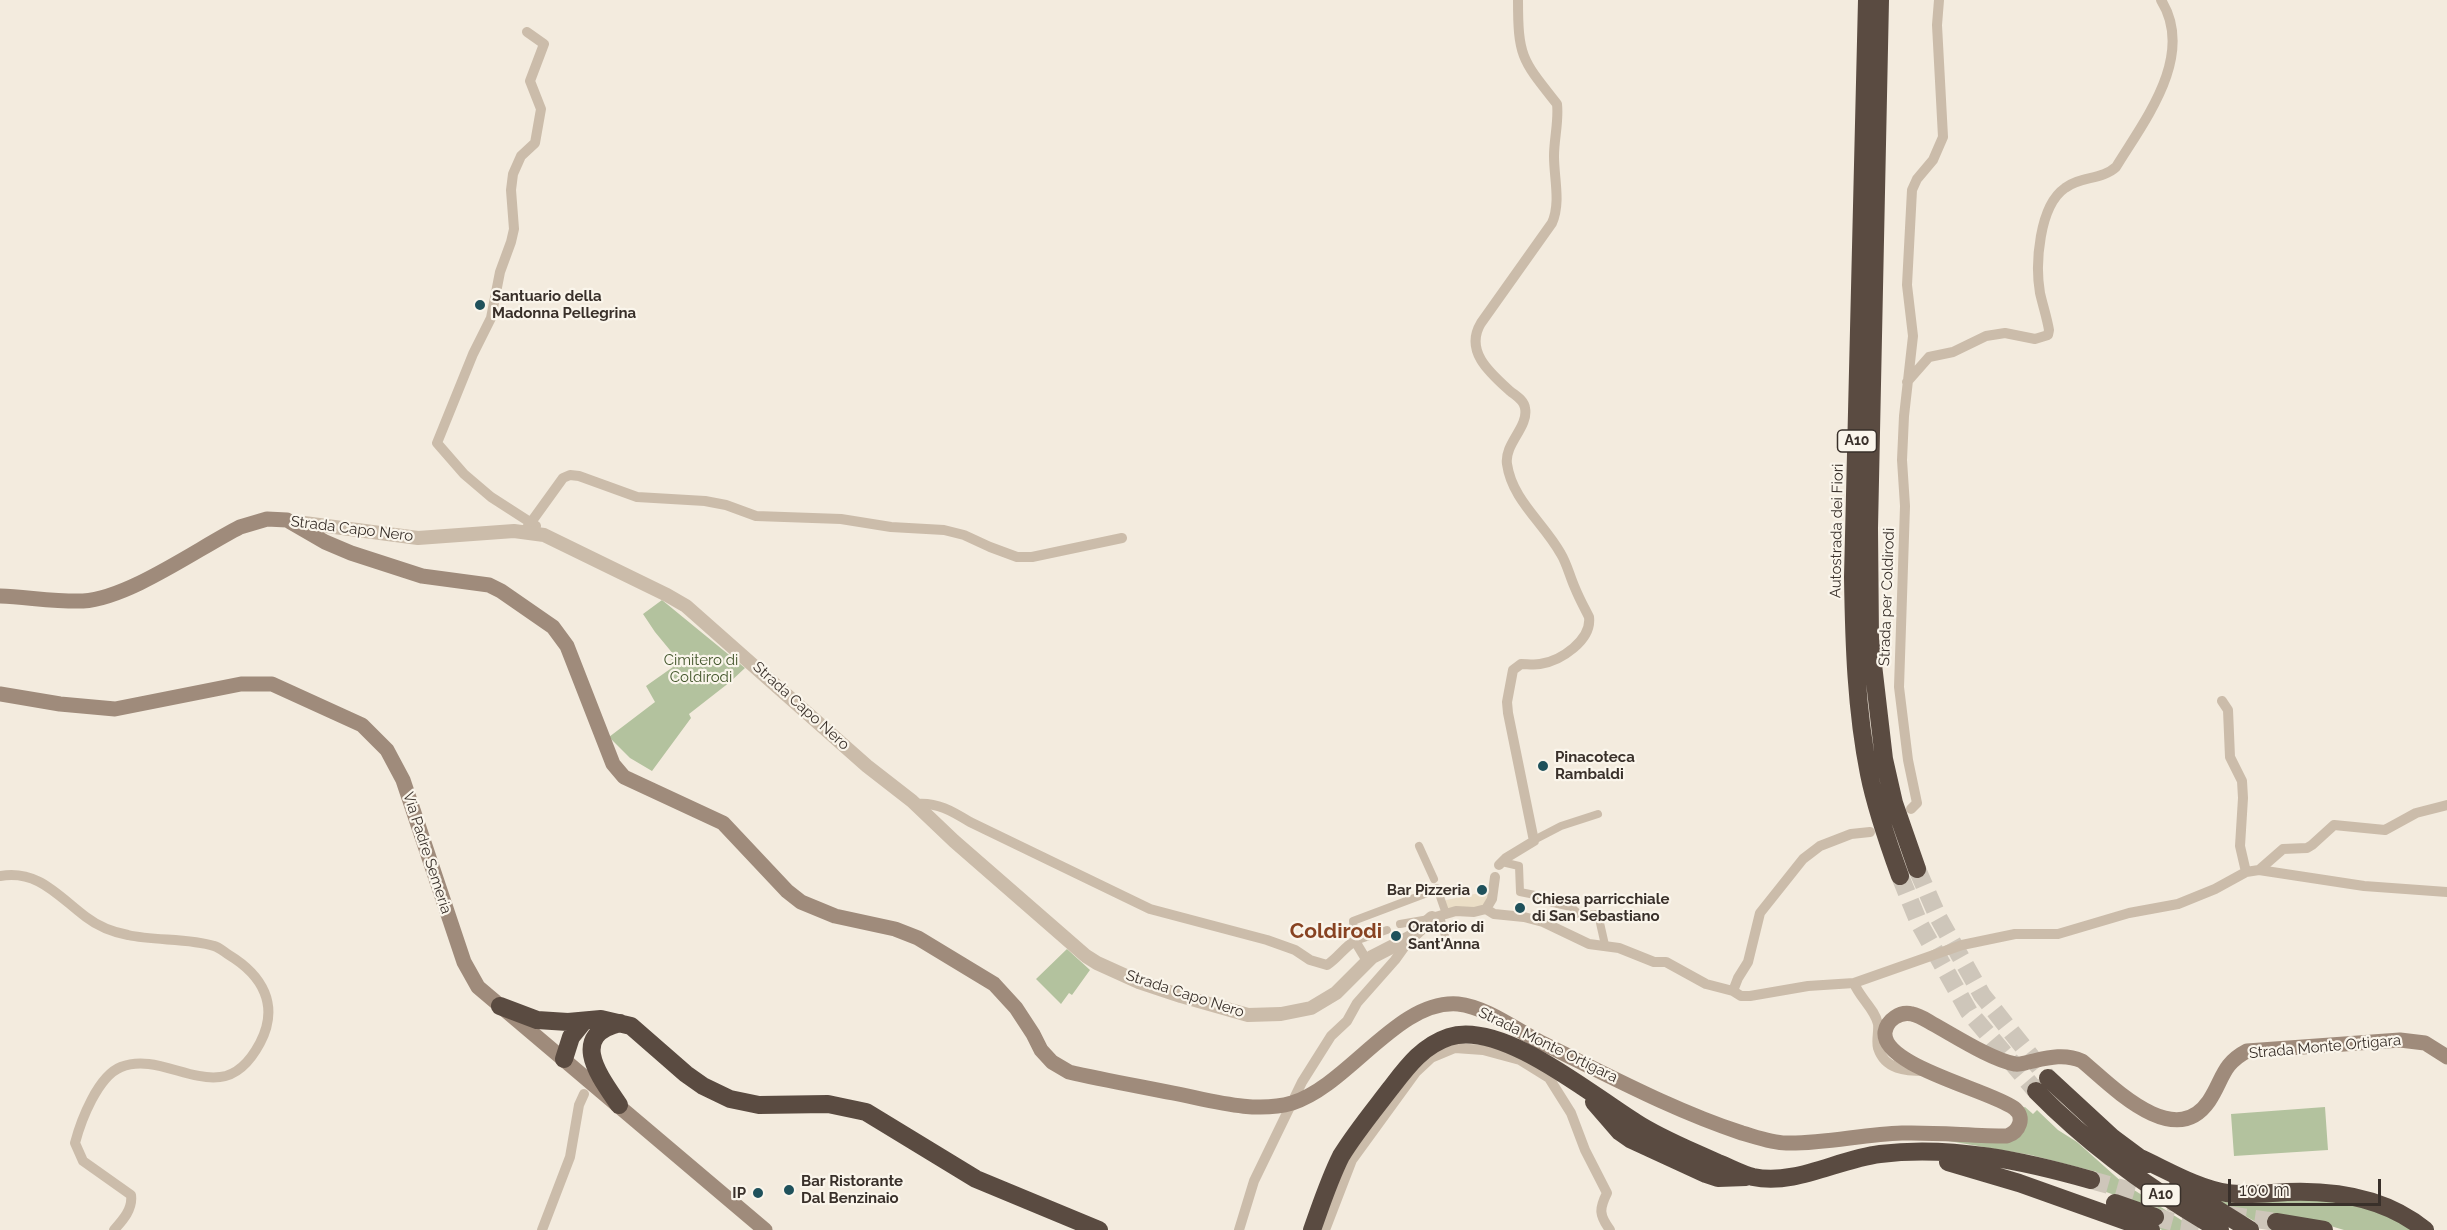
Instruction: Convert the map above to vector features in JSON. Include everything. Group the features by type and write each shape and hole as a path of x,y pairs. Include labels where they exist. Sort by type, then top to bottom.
{"highway":[{"name":"Autostrada dei Fiori","path":"1867,0 1853,577 1855,663 1858,706 1869,776 1908,873 1884,759 1869,630 1869,516 1880,0"},
{"path":"500,1006 537,1020 558,1022 601,1019 636,1029 686,1074 716,1093 759,1105 828,1104 866,1112 976,1179 1099,1230"},
{"path":"564,1059 571,1036 584,1021"},
{"path":"564,1059 583,1049 603,1028 620,1023"},
{"path":"1312,1230 1331,1177 1348,1146 1415,1057 1439,1041 1451,1036 1466,1035 1490,1038 1546,1063 1579,1085 1612,1124 1630,1139 1706,1174 1729,1179 1750,1176 1783,1178 1878,1154 1941,1152 2034,1165 2091,1180"},
{"path":"594,1040 592,1052 595,1070 619,1106"},
{"name":"A10","path":"2220,1230 2135,1178 2079,1133 2042,1085 2138,1157 2250,1230"},
{"path":"1899,1152 1966,1167 2153,1223"},
{"path":"1971,1155 2153,1223"},
{"path":"2138,1157 2193,1183 2226,1193 2254,1195 2321,1192 2364,1199 2401,1214 2426,1230"},
{"path":"2276,1222 2324,1230"}],"main road":[{"name":"Strada Capo Nero","path":"0,596 83,601 106,597 131,587 240,527 267,519 287,520"},
{"name":"Strada Monte Ortigara","path":"287,520 324,542 351,553 422,576 489,585 512,597 553,627 567,646 613,764 624,777 723,823 787,891 801,902 835,916 895,929 918,938 994,984 1016,1008 1034,1034 1041,1050 1052,1062 1069,1072 1251,1106 1292,1103 1319,1090 1355,1063 1397,1025 1438,1005 1467,1005 1617,1080 1696,1115 1740,1132 1784,1143 1899,1133 2007,1136 2017,1131 2020,1126 2020,1115 2013,1107 1955,1080 1926,1071 1898,1055 1887,1045 1885,1038 1888,1024 1898,1015 1912,1013 1984,1051 2017,1065 2054,1056 2071,1056 2082,1061 2138,1106 2155,1116 2170,1119 2185,1119 2198,1113 2234,1058 2247,1051 2400,1040 2425,1043 2447,1057"},
{"name":"Via Padre Semeria","path":"0,694 60,704 115,709 242,684 272,684 362,725 379,740 403,780 464,962 478,987 765,1230"}],"street":[{"path":"1518,0 1518,27 1523,57 1528,67 1557,104 1554,154 1557,212 1552,223 1474,334 1475,343 1484,364 1497,380 1526,407 1525,415 1506,460 1509,473 1525,506 1561,554 1590,624 1588,631 1573,648 1554,660 1539,664 1516,665 1513,670 1507,702 1508,713 1534,840"},
{"name":"Strada per Coldirodi","path":"1911,809 1917,802 1908,760 1899,687 1905,506 1902,460 1907,383 1913,336 1906,285 1910,199 1917,179 1933,160 1943,137 1937,25 1939,0"},
{"path":"1907,383 1929,357 1953,352 1986,336 2005,333 2035,339 2048,335 2049,330 2038,279 2038,256 2045,217 2055,198 2065,187 2109,174 2150,116 2173,51 2169,15 2162,0"},
{"path":"527,32 544,44 530,81 541,109 535,143 521,156 513,174 511,190 514,229 500,273 491,318 473,354 437,443 464,474 491,497 528,527 563,478 570,475 579,476 637,497 705,501 726,505 756,516 841,519 875,525 944,530 964,535 1017,557 1032,557 1122,538"},
{"name":"Strada Capo Nero","path":"287,520 418,538 514,531 528,527 686,606 867,766 916,804 954,841 1086,956 1139,982 1248,1015 1281,1014 1311,1008 1336,993 1372,957 1410,937 1439,916"},
{"path":"2222,701 2228,710 2230,757 2242,781 2241,846 2246,872"},
{"path":"916,804 929,803 948,809 970,822 1150,909 1268,940 1295,950 1317,963 1327,964 1336,960 1349,945 1387,930"},
{"path":"2259,870 2283,849 2307,848 2334,825 2385,831 2416,813 2447,805"},
{"path":"1501,863 1533,843 1534,840 1560,826 1598,814"},
{"path":"1733,991 1737,978 1748,962 1760,913 1803,859 1820,846 1851,834 1870,832"},
{"path":"1419,846 1434,879"},
{"path":"1501,863 1519,866 1520,892 1535,895 1536,899 1571,907 1580,915 1598,914 1605,945"},
{"path":"1400,924 1486,909 1494,915 1524,917 1543,922 1589,944 1605,945 1640,955 1654,962 1666,962 1706,984 1733,991 1740,996 1750,996 1808,986 1854,983 1962,945 2027,933 2058,934 2129,914 2178,904 2215,889 2246,872 2259,870 2374,887 2447,892"},
{"path":"0,876 11,874 38,879 86,917 108,931 142,939 214,946 244,964 262,984 267,1001 267,1023 263,1037 252,1057 239,1069 221,1077 143,1065 122,1067 106,1077 82,1120 75,1143 83,1161 131,1195 132,1203 114,1230"},
{"path":"1486,909 1492,899 1495,877"},
{"path":"1367,962 1355,942 1353,921 1438,888 1439,916 1444,936"},
{"path":"1239,1230 1254,1181 1302,1082 1331,1036 1347,1022 1357,1003 1395,960 1410,937"},
{"path":"1854,983 1878,1024 1878,1048 1883,1057 1901,1070 1926,1071"},
{"path":"1540,1042 1554,1054"},
{"path":"1325,1230 1352,1160 1416,1072 1431,1058 1455,1048 1483,1050 1520,1060 1550,1075 1608,1193 1601,1206 1602,1216 1610,1230"},
{"path":"542,1230 570,1156 579,1105 584,1094"}],"green space":[{"name":"Cimitero di Coldirodi","path":"662,600 745,668 689,714 691,718 652,771 630,758 609,737 655,702 646,686 673,667 670,662 674,655 643,614"},
{"path":"1067,949 1090,970 1072,995 1069,993 1061,1004 1036,979"},
{"path":"2025,1107 2033,1114 2037,1110 2123,1183 2197,1230 2162,1230 2152,1224 2157,1210 2092,1187 2097,1172 2031,1155 1937,1139 2015,1140 2023,1133 2025,1121 2022,1108"},
{"path":"2325,1107 2328,1150 2234,1156 2231,1114"},
{"path":"2210,1196 2301,1197 2370,1206 2417,1230 2344,1230 2324,1224 2297,1230 2270,1230"}],"shaded area":[{"path":"1493,890 1486,909 1446,914 1442,901"}],"tunnel":[{"path":"1917,869 1938,917 1982,995 2048,1078"},
{"path":"1900,876 1919,923 1969,1012 2036,1091"},
{"path":"2091,1180 2174,1203"},
{"path":"2228,1215 2276,1222"},
{"path":"2155,1217 2220,1230"}],"place":[{"name":"Santuario della Madonna Pellegrina","path":"480,305"},
{"name":"Pinacoteca Rambaldi","path":"1543,766"},
{"name":"Bar Pizzeria","path":"1482,890"},
{"name":"Chiesa parricchiale di San Sebastiano","path":"1520,908"},
{"name":"Oratorio di Sant'Anna","path":"1396,936"},
{"name":"Bar Ristorante Dal Benzinaio","path":"789,1190"},
{"name":"IP","path":"758,1193"}],"district":[{"name":"Coldirodi","path":"1336,932"}]}
